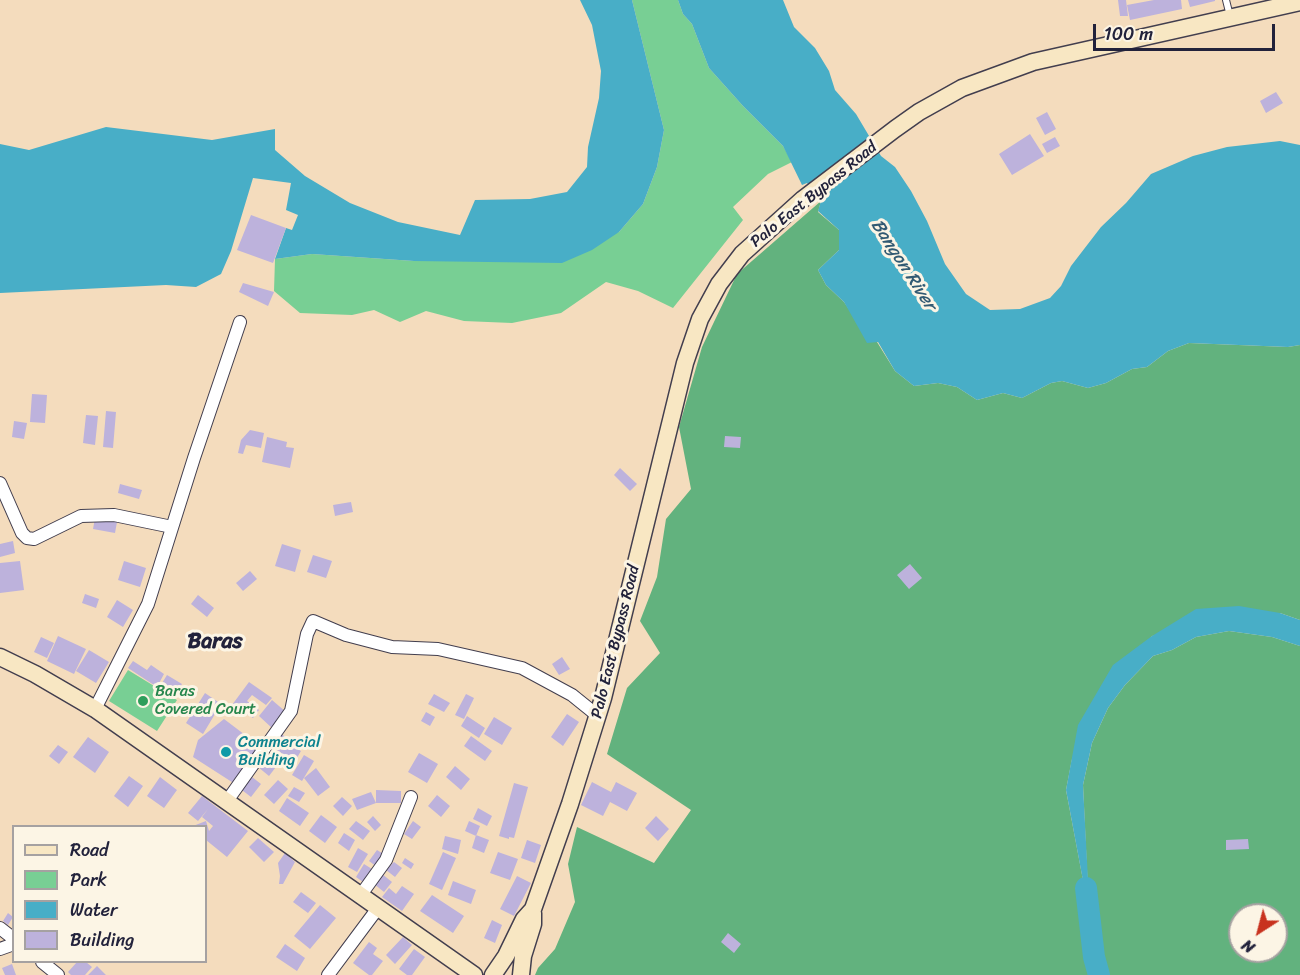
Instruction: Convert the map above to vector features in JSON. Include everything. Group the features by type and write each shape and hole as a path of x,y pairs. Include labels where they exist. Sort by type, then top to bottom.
{"main road":[{"name":"Palo East Bypass Road","path":"493,975 533,909 598,716 685,363 700,319 719,284 742,254 803,199 889,134 919,112 962,88 1022,66 1300,2"},
{"path":"0,657 95,709 474,975"},
{"name":"Palo East Bypass Road","path":"520,975 533,924 533,909"}],"street":[{"path":"95,709 148,604 240,322"},
{"path":"0,483 22,534 27,538 34,539 81,516 114,515 172,527"},
{"path":"227,801 291,711 307,634 313,621 346,635 393,647 438,649 522,668 572,695 598,716"},
{"path":"360,896 386,860 411,797"},
{"path":"328,975 378,908"},
{"path":"0,928 12,937"},
{"path":"43,963 58,975"}],"lane":[{"path":"1226,0 1230,17"}],"green space":[{"path":"632,0 678,0 683,14 692,24 709,68 783,146 792,162 768,174 733,207 743,220 673,308 638,291 606,282 561,313 512,323 464,321 426,311 400,322 374,310 352,315 300,313 274,291 275,259 312,254 414,261 471,261 619,232 643,204 657,167 664,130"},
{"path":"821,201 818,212 839,230 839,250 818,270 826,285 844,302 877,342 895,371 914,386 938,383 957,387 977,400 1003,393 1022,398 1051,383 1062,381 1088,388 1106,383 1132,369 1147,367 1168,351 1189,343 1288,347 1300,345 1300,620 1280,613 1152,636 1072,759 1066,790 1089,912 1083,785 1092,743 1108,708 1125,685 1153,656 1172,650 1196,637 1229,631 1272,637 1300,646 1300,975 535,975 538,968 555,949 575,902 568,864 577,827 654,863 691,810 607,754 627,688 660,653 640,621 657,577 666,519 691,489 679,427 702,347 737,274"},
{"path":"128,670 177,700 157,731 109,701"}],"water":[{"path":"580,0 632,0 664,130 657,167 643,204 619,232 592,250 562,263 414,261 312,254 275,259 286,228 292,230 298,215 286,210 291,183 253,178 231,251 221,274 196,287 166,285 0,293 0,144 29,150 106,127 212,140 275,129 275,150 305,176 350,203 398,222 460,235 475,200 530,199 567,192 587,167 588,147 599,98 601,71 592,25"},
{"name":"Bangon River","path":"678,0 783,0 794,27 815,48 829,71 835,90 856,114 881,156 895,167 911,191 927,221 945,264 966,294 990,310 1020,309 1050,298 1061,286 1071,266 1101,227 1151,174 1193,156 1227,147 1280,141 1300,145 1300,345 1288,347 1189,343 1168,351 1147,367 1132,369 1106,383 1088,388 1062,381 1051,383 1022,398 1003,393 977,400 957,387 938,383 914,386 895,371 878,342 867,343 844,302 826,285 818,270 839,250 839,230 818,211 821,201 807,183 802,185 783,146 709,68 692,24 683,14"},
{"path":"1239,606 1280,613 1300,620 1300,646 1272,637 1229,631 1196,637 1172,650 1153,656 1125,685 1108,708 1092,743 1083,785 1090,918 1066,790 1078,725 1113,665 1152,636 1196,609"}],"building":[{"path":"1118,0 1126,0 1128,16 1120,16"},
{"path":"1154,0 1181,0 1182,9 1130,20 1127,5"},
{"path":"1188,0 1215,0 1215,1 1190,7"},
{"path":"1276,92 1283,103 1266,113 1260,101"},
{"path":"1047,112 1056,129 1045,135 1036,118"},
{"path":"1030,134 1044,156 1012,175 999,154"},
{"path":"1055,137 1060,146 1047,153 1042,144"},
{"path":"251,215 286,228 273,263 237,250"},
{"path":"243,283 274,292 268,306 239,292"},
{"path":"32,394 47,395 45,423 30,422"},
{"path":"106,411 116,412 113,448 103,447"},
{"path":"86,415 98,416 95,445 83,443"},
{"path":"14,421 27,423 24,439 12,437"},
{"path":"250,430 264,433 261,448 246,445 243,454 238,453 241,440"},
{"path":"725,436 741,437 740,448 724,447"},
{"path":"267,437 287,442 286,447 294,448 290,468 262,462"},
{"path":"620,468 637,484 630,491 614,475"},
{"path":"120,484 142,490 139,499 118,493"},
{"path":"351,502 353,512 335,516 333,505"},
{"path":"95,518 117,522 115,533 93,529"},
{"path":"13,541 15,553 0,557 0,544"},
{"path":"282,544 301,550 295,572 275,566"},
{"path":"313,555 332,561 326,578 307,572"},
{"path":"20,561 24,590 0,593 0,563"},
{"path":"124,561 146,568 140,587 118,580"},
{"path":"910,564 922,578 909,589 897,575"},
{"path":"250,571 257,579 243,591 236,583"},
{"path":"85,594 99,599 96,608 82,603"},
{"path":"198,595 214,608 207,617 191,604"},
{"path":"117,600 133,610 123,627 107,617"},
{"path":"58,636 86,649 74,674 47,661"},
{"path":"41,637 54,643 47,658 34,652"},
{"path":"89,650 109,662 96,683 76,671"},
{"path":"562,657 570,669 559,675 552,664"},
{"path":"133,661 147,670 151,665 164,674 157,687 128,668"},
{"path":"167,675 182,684 173,697 159,688"},
{"path":"249,682 272,698 266,705 252,695 247,701 259,710 253,718 232,705"},
{"path":"205,693 221,704 203,734 186,723"},
{"path":"434,694 450,703 444,712 428,704"},
{"path":"466,694 474,698 464,719 455,715"},
{"path":"272,700 286,712 272,728 259,716"},
{"path":"426,712 435,717 430,726 421,721"},
{"path":"567,714 579,722 563,746 551,737"},
{"path":"467,716 485,728 479,738 461,726"},
{"path":"494,717 512,728 502,745 484,734"},
{"name":"Commercial Building","path":"224,719 261,747 235,784 193,757 198,740"},
{"path":"281,734 292,741 290,745 301,751 292,766 281,760 284,755 273,747"},
{"path":"471,736 492,751 485,761 464,746"},
{"path":"88,737 109,752 95,773 73,757"},
{"path":"58,745 68,752 59,764 49,756"},
{"path":"419,753 438,764 427,783 408,772"},
{"path":"268,754 279,763 269,776 258,767"},
{"path":"304,755 314,761 302,781 292,775"},
{"path":"455,766 470,779 461,790 446,777"},
{"path":"316,768 330,787 318,796 304,778"},
{"path":"247,773 261,784 251,797 238,787"},
{"path":"129,776 143,786 128,807 114,796"},
{"path":"160,777 177,790 164,808 147,796"},
{"path":"278,780 288,789 274,804 264,795"},
{"path":"592,782 611,792 616,782 637,793 627,811 610,802 603,816 581,805"},
{"path":"514,783 528,787 514,838 509,837 509,839 499,836"},
{"path":"294,787 305,793 299,802 288,796"},
{"path":"376,790 401,791 401,803 376,803"},
{"path":"371,792 376,803 357,810 352,799"},
{"path":"437,795 450,806 441,817 428,806"},
{"path":"202,796 248,831 227,857 207,841 207,825 196,825 206,821 209,831 213,826 202,817 208,809 198,821 188,813"},
{"path":"342,797 352,806 343,816 333,806"},
{"path":"287,798 309,813 300,826 279,811"},
{"path":"478,808 492,816 487,826 473,819"},
{"path":"321,815 337,827 325,843 309,831"},
{"path":"373,816 381,825 375,831 367,822"},
{"path":"656,816 669,829 658,841 645,828"},
{"path":"356,821 370,831 363,840 349,829"},
{"path":"413,821 421,827 412,839 404,834"},
{"path":"469,821 480,826 476,836 465,831"},
{"path":"344,833 355,840 349,851 338,843"},
{"path":"476,835 489,840 484,853 472,848"},
{"path":"445,836 461,840 458,854 442,849"},
{"path":"258,838 274,852 264,862 249,847"},
{"path":"1248,839 1249,849 1226,850 1226,840"},
{"path":"527,840 541,845 535,863 521,858"},
{"path":"358,848 368,854 357,872 348,867"},
{"path":"377,850 385,855 377,867 369,861"},
{"path":"443,852 456,858 442,890 429,884"},
{"path":"498,852 518,859 510,880 490,873"},
{"path":"285,853 295,862 283,884 279,884 278,863"},
{"path":"405,858 414,864 411,869 402,863"},
{"path":"394,862 402,868 395,877 386,870"},
{"path":"364,864 372,869 363,882 356,877"},
{"path":"382,874 392,882 384,892 374,884"},
{"path":"517,876 531,883 514,916 500,909"},
{"path":"453,881 476,890 471,904 448,895"},
{"path":"402,886 414,894 402,911 382,897 389,888 396,894"},
{"path":"301,892 316,903 308,913 293,902"},
{"path":"432,895 464,916 453,933 420,911"},
{"path":"320,905 336,918 310,949 294,936"},
{"path":"8,913 12,916 8,925 3,921"},
{"path":"492,920 502,925 495,943 484,938"},
{"path":"728,933 741,944 734,953 721,942"},
{"path":"403,937 412,945 395,964 386,955"},
{"path":"369,942 377,948 373,954 383,961 372,975 353,963"},
{"path":"285,944 305,958 297,971 276,957"},
{"path":"414,949 425,957 412,975 407,975 399,969"},
{"path":"76,963 87,963 92,967 85,975 71,975 68,972"},
{"path":"12,964 16,975 5,975 2,968"},
{"path":"97,966 106,975 88,975"}],"waterway":[{"path":"1086,888 1094,957 1099,975"}],"place":[{"name":"Baras Covered Court","path":"143,701"},
{"name":"Commercial Building","path":"226,752"}],"district":[{"name":"Baras","path":"215,642"}]}
